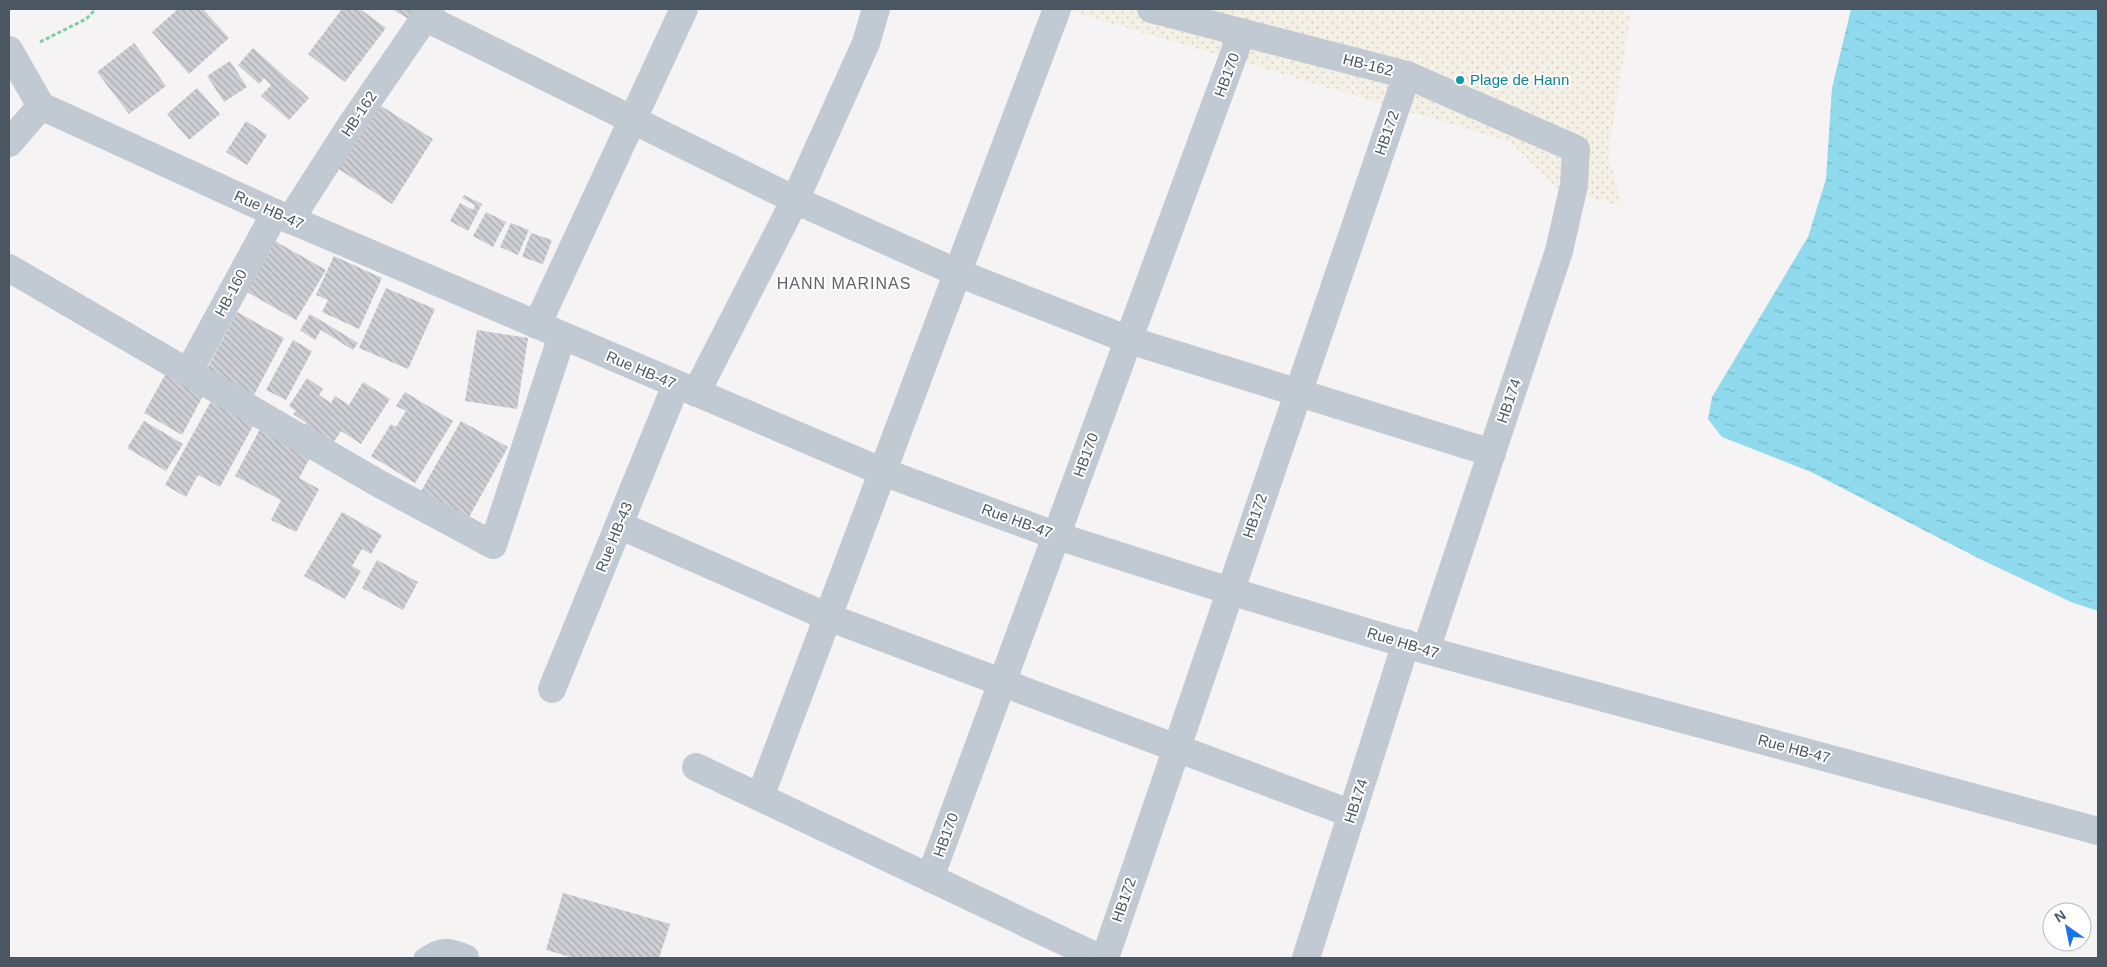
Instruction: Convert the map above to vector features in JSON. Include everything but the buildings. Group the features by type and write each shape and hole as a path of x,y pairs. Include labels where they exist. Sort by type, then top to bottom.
{"street":[{"path":"537,325 684,9"},
{"name":"Rue HB-43","path":"552,689 619,525 686,389 795,200 866,43 876,9"},
{"path":"760,797 1057,9"},
{"name":"HB-162","path":"1150,9 1407,75 1576,149"},
{"path":"427,13 631,120 795,200 958,273 1129,340 1492,453"},
{"name":"HB-162","path":"282,217 427,13"},
{"name":"HB170","path":"930,878 1242,32"},
{"path":"9,142 41,106 11,53"},
{"name":"HB172","path":"1104,958 1407,75"},
{"name":"Rue HB-47","path":"41,106 282,217 686,389 883,472 1056,536 1416,647 2098,831"},
{"name":"HB174","path":"1306,958 1352,814 1492,453 1559,251 1574,185 1576,149"},
{"name":"HB-160","path":"188,373 282,217"},
{"path":"9,268 376,482 493,545 562,336"},
{"path":"619,525 828,617 1352,814"},
{"path":"696,766 1098,958"}],"lane":[{"path":"423,958 433,951 451,947 469,956"}],"path":[{"path":"11,53 86,18 96,9"}],"sand":[{"name":"Plage de Hann","path":"1063,9 1620,9 1630,17 1608,154 1622,206 1558,189 1511,142"}],"water":[{"path":"1851,9 2098,9 2098,611 2071,602 1982,560 1811,472 1722,437 1708,419 1712,397 1808,237 1826,179 1832,88"}],"place":[{"name":"Plage de Hann","path":"1460,80"}],"district":[{"name":"HANN MARINAS","path":"844,283"}]}
